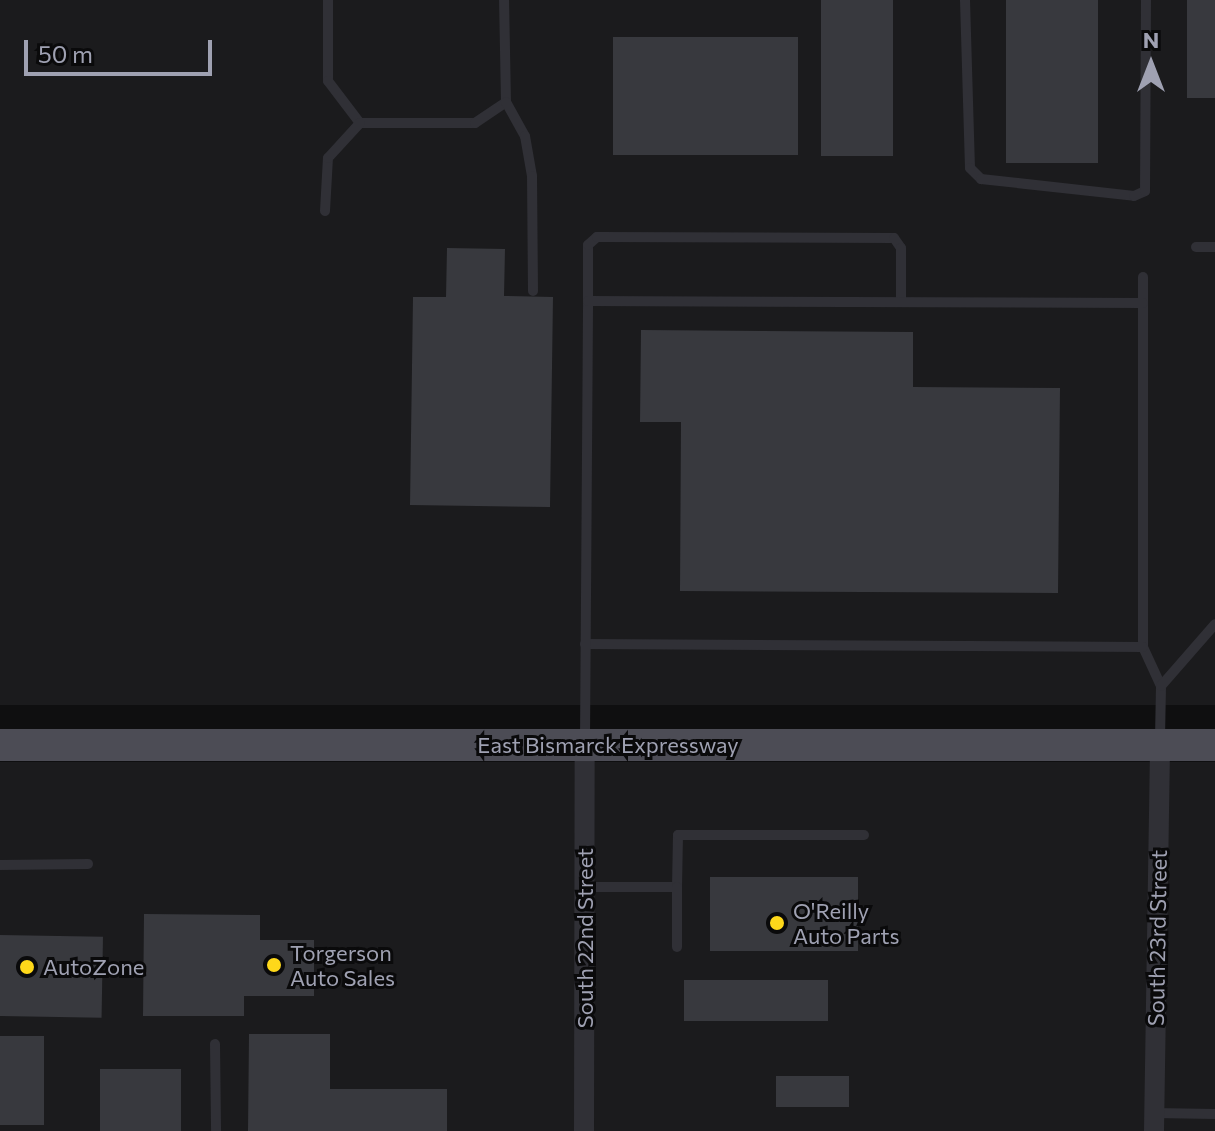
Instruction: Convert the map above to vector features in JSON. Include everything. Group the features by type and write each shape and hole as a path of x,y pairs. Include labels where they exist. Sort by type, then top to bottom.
{"main road":[{"name":"East Bismarck Expressway","path":"0,745 1215,745"}],"street":[{"name":"South 22nd Street","path":"584,1131 585,745"},
{"name":"South 23rd Street","path":"1154,1122 1160,745"}],"lane":[{"path":"328,0 328,81 360,123"},
{"path":"504,0 506,102 525,136 532,176 533,291"},
{"path":"965,0 970,168 981,179 1134,196 1145,191 1146,0"},
{"path":"325,211 328,158 360,123 475,123 506,102"},
{"path":"585,745 588,245 597,237 894,238 901,248 901,302"},
{"path":"1196,247 1215,247"},
{"path":"1143,277 1143,647 1161,686 1160,745"},
{"path":"588,301 1143,303"},
{"path":"1161,686 1215,624"},
{"path":"585,644 1143,647"},
{"path":"677,947 678,835 864,835"},
{"path":"0,865 88,864"},
{"path":"585,887 677,887"},
{"path":"215,1044 216,1131"},
{"path":"1154,1122 1215,1114"}],"shaded area":[{"path":"0,0 1215,0 1215,705 0,705"},
{"path":"0,762 1215,762 1215,1131 0,1131"}],"building":[{"path":"821,0 893,0 893,156 821,156"},
{"path":"1006,0 1098,0 1098,163 1006,163"},
{"path":"1187,0 1215,0 1215,98 1187,98"},
{"path":"613,37 798,37 798,155 613,155"},
{"path":"447,248 505,249 504,296 553,297 550,507 410,505 413,297 446,297"},
{"path":"641,330 913,332 913,387 1060,388 1058,593 680,591 681,422 640,422"},
{"path":"710,877 858,877 858,951 710,951"},
{"path":"144,914 260,915 260,940 314,940 314,996 244,996 244,1016 143,1016"},
{"path":"0,935 103,937 102,1018 0,1016"},
{"path":"684,980 828,980 828,1021 684,1021"},
{"path":"249,1034 330,1034 330,1089 447,1089 447,1131 248,1131"},
{"path":"0,1036 44,1036 44,1125 0,1125"},
{"path":"100,1069 181,1069 181,1131 100,1131"},
{"path":"776,1076 849,1076 849,1107 776,1107"}],"place":[{"name":"O'Reilly Auto Parts","path":"777,923"},
{"name":"Torgerson Auto Sales","path":"274,965"},
{"name":"AutoZone","path":"27,967"}]}
